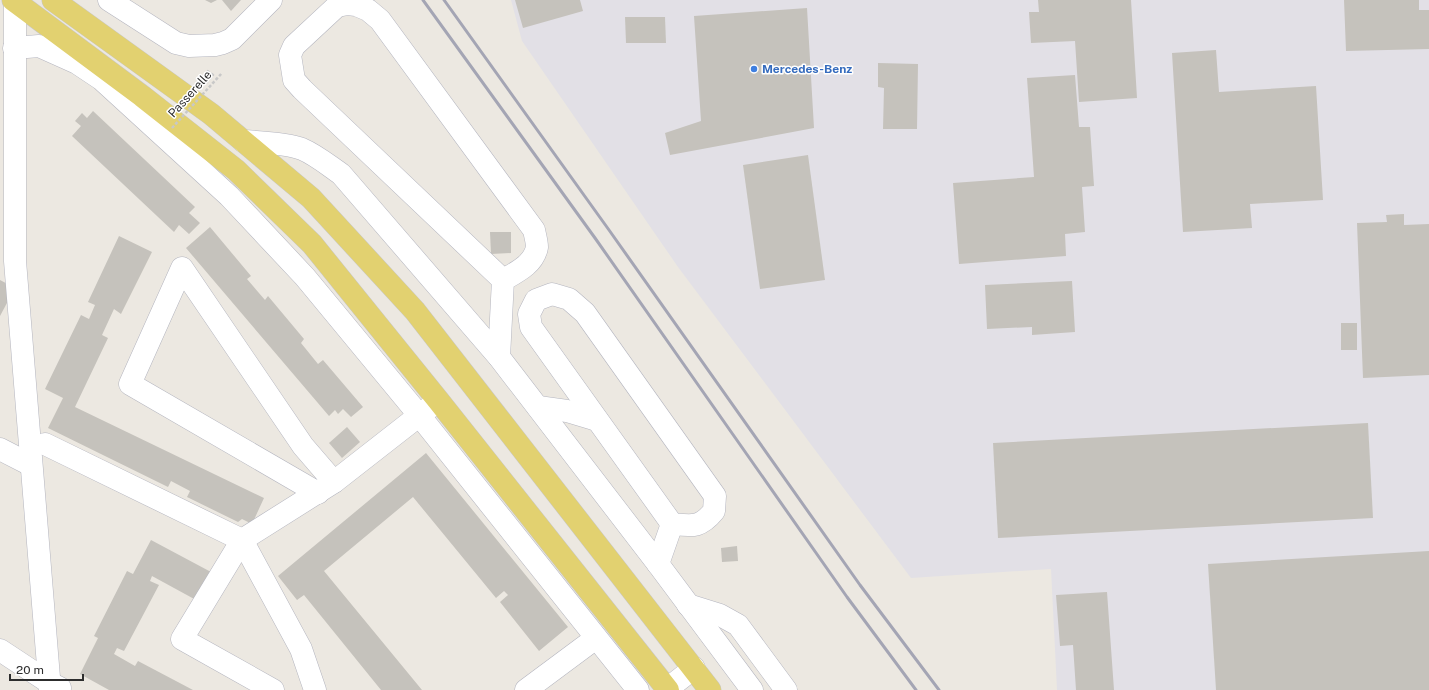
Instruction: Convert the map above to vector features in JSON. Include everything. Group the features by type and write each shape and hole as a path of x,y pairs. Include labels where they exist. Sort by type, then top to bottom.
{"main road":[{"path":"14,0 142,96 236,170 312,244 438,400 667,690"},
{"path":"53,0 211,114 311,198 415,311 710,690"}],"street":[{"path":"14,0 8,257 55,688"},
{"path":"109,0 176,43 189,46 215,45 232,39 271,0"},
{"path":"499,357 503,280 363,148 294,80 290,56 294,46 337,6 348,4 356,5 368,10 380,20 534,230 537,246 528,265 503,280"},
{"path":"14,48 39,46 77,63 101,79 224,190 305,277 419,415 638,690"},
{"path":"243,141 272,143 300,148 319,158 341,174 499,357 658,564 752,690"},
{"path":"341,174 363,148"},
{"path":"182,268 303,446 326,487 130,384 182,268"},
{"path":"552,294 569,299 585,313 715,496 714,511 706,521 690,526 672,524 531,327 529,314 536,300 552,294"},
{"path":"273,690 182,638 242,540 326,487 438,400"},
{"path":"538,407 567,411 597,420"},
{"path":"45,444 242,540 301,649 315,690"},
{"path":"0,449 31,465"},
{"path":"658,564 672,524"},
{"path":"688,605 720,615 738,625 786,690"},
{"path":"526,690 596,638"},
{"path":"0,650 55,688"},
{"path":"667,690 694,668"}],"path":[{"name":"Passerelle","path":"172,128 222,73"}],"shaded area":[{"path":"511,0 1429,0 1429,690 1057,690 1051,569 911,578 678,267 522,41"}],"building":[{"path":"205,0 217,0 211,3"},
{"path":"222,0 241,0 231,11"},
{"path":"515,0 580,0 583,11 523,28"},
{"path":"1038,0 1131,0 1137,98 1079,102 1075,41 1031,43 1029,12 1039,12"},
{"path":"1344,0 1419,0 1419,10 1429,10 1429,49 1346,51"},
{"name":"Mercedes-Benz","path":"807,8 814,128 670,155 665,133 701,121 694,16"},
{"path":"625,17 665,17 666,43 626,43"},
{"path":"1216,50 1219,92 1316,86 1323,200 1250,204 1252,228 1183,232 1172,53"},
{"path":"878,63 918,64 917,129 883,129 884,88 878,87"},
{"path":"1075,75 1079,127 1090,127 1094,186 1082,187 1085,232 1065,234 1066,256 959,264 953,183 1034,177 1027,78"},
{"path":"93,111 195,207 189,213 200,223 189,234 179,225 174,232 72,136 81,126 75,121 82,113 87,118"},
{"path":"808,155 825,280 760,289 743,165"},
{"path":"1404,214 1404,225 1429,224 1429,375 1363,378 1357,223 1387,222 1386,215"},
{"path":"210,227 251,276 247,279 265,300 268,296 304,339 301,343 318,364 323,360 363,407 351,417 343,409 338,414 335,410 329,416 186,248"},
{"path":"490,232 511,232 511,253 491,254"},
{"path":"119,236 152,252 121,314 114,309 102,335 108,338 75,407 264,498 252,524 242,519 238,522 187,497 190,491 171,481 168,487 48,428 63,398 45,389 81,315 89,319 95,305 88,302"},
{"path":"0,280 15,288 0,316"},
{"path":"1072,281 1075,332 1032,335 1032,327 987,329 985,285"},
{"path":"1341,323 1357,323 1357,350 1341,350"},
{"path":"1368,423 1373,518 998,538 993,443"},
{"path":"347,427 360,442 342,458 329,443"},
{"path":"426,453 568,627 539,651 500,602 508,595 504,591 496,598 413,497 324,571 422,690 381,690 304,595 297,600 278,576"},
{"path":"151,540 211,572 196,600 152,576 150,581 159,585 124,651 117,648 114,654 135,666 138,661 193,690 109,690 80,674 98,638 94,636 127,571 133,574"},
{"path":"737,546 738,561 722,562 721,548"},
{"path":"1429,551 1429,690 1216,690 1208,564"},
{"path":"1107,592 1114,690 1076,690 1073,645 1060,646 1056,595"}],"railway":[{"path":"423,0 595,238 847,597 916,690"},
{"path":"444,0 860,585 939,690"}],"place":[{"name":"Mercedes-Benz","path":"754,69"}]}
